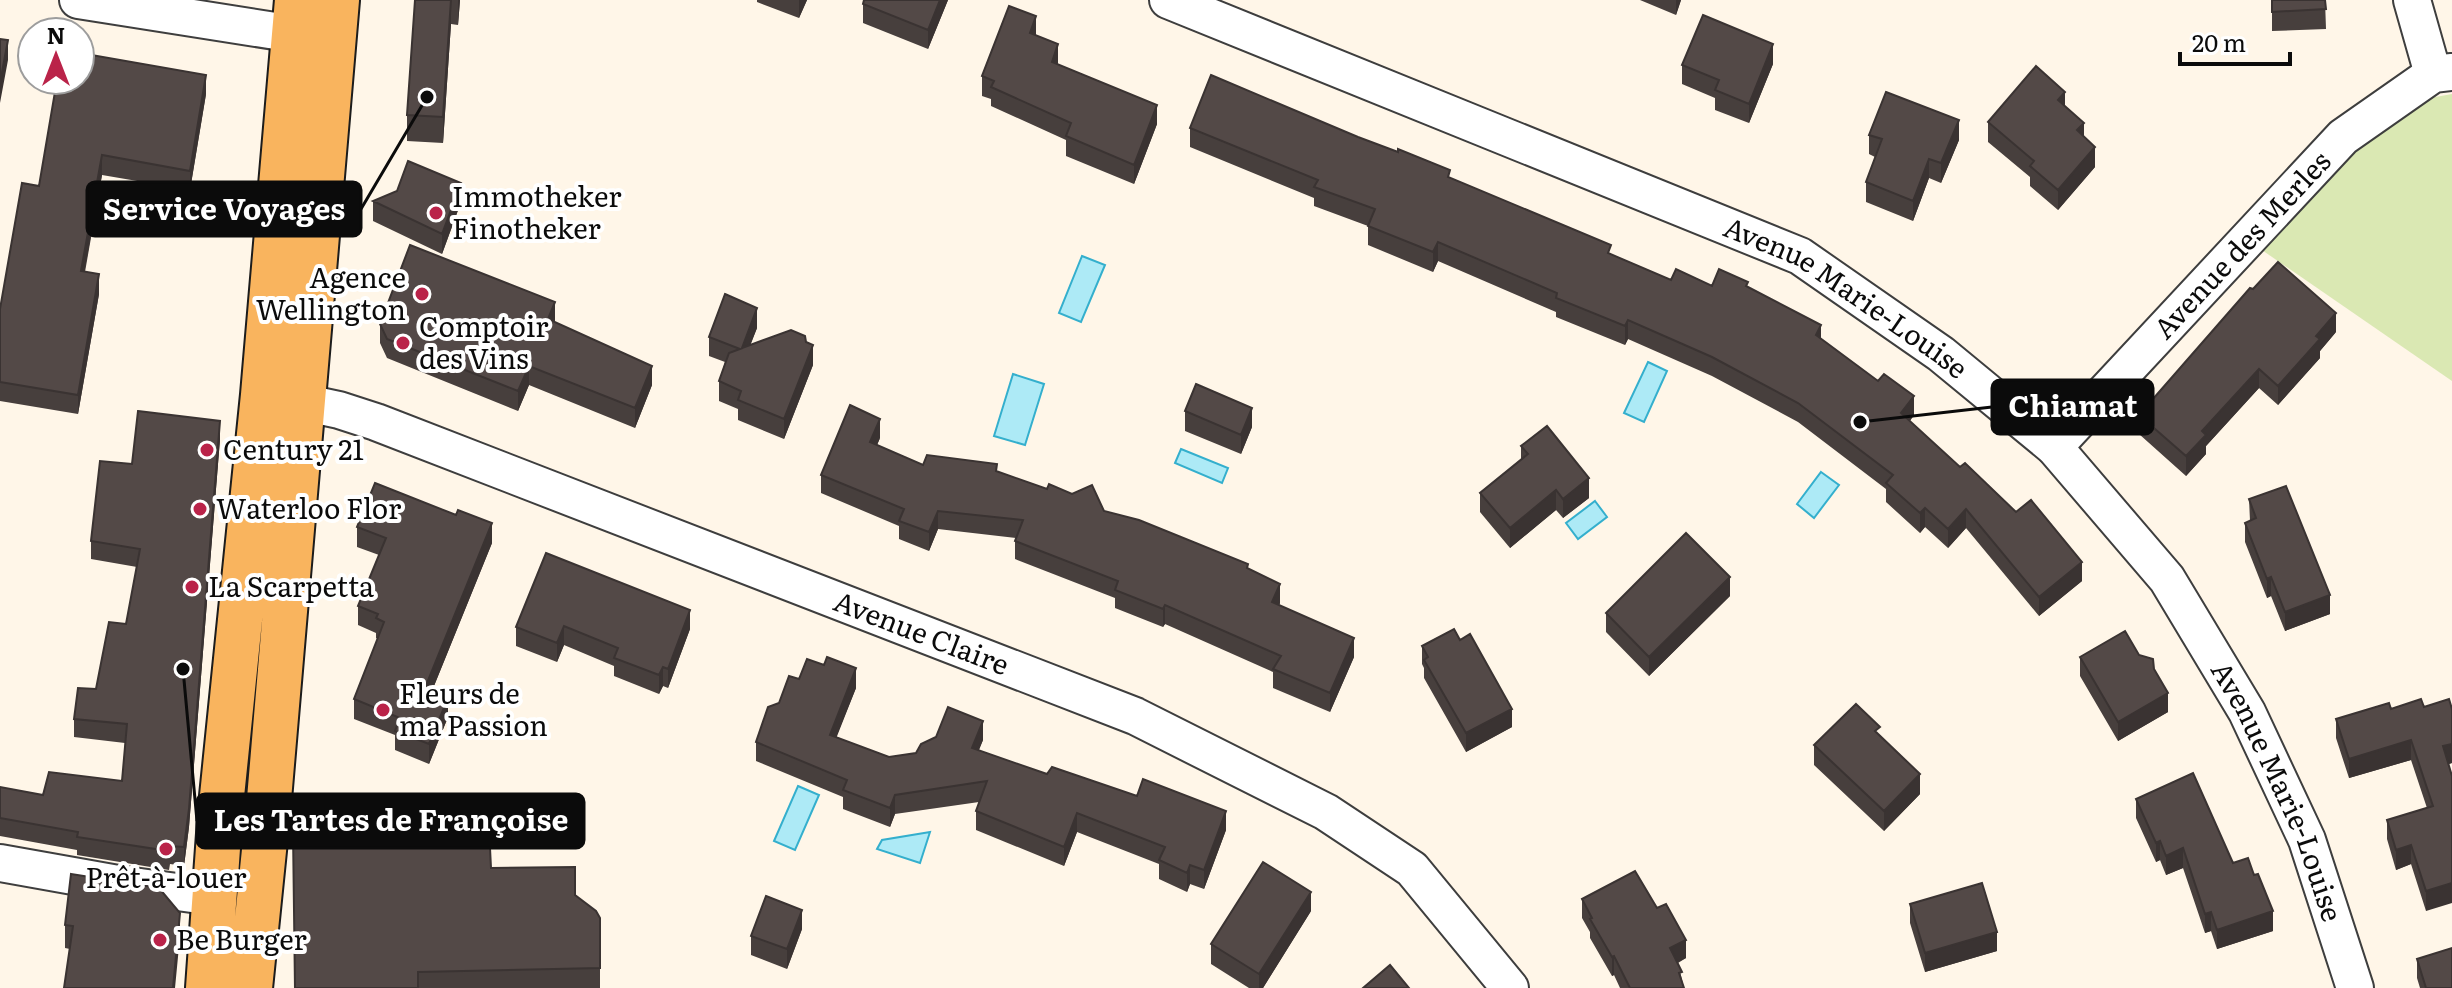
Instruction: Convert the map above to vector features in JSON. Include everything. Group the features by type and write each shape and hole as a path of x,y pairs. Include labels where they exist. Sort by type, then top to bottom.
{"main road":[{"path":"250,988 265,844 283,398 316,19"},
{"path":"208,988 214,897 283,398"},
{"path":"214,897 251,869 265,844"},
{"path":"214,897 228,907 235,924 239,988"}],"street":[{"path":"78,0 316,19"},
{"name":"Avenue Marie-Louise","path":"1168,0 1800,256 1941,354 2054,447 2167,579 2247,712 2307,840 2355,988"},
{"path":"2412,0 2443,73"},
{"name":"Avenue des Merles","path":"2054,447 2343,137 2443,73"},
{"name":"Avenue Claire","path":"283,398 376,422 1135,716 1326,812 1412,869 1510,988"},
{"path":"0,863 214,897"}],"green space":[{"path":"2452,94 2452,381 2259,248 2356,143 2430,98"}],"water":[{"path":"1082,256 1105,265 1081,322 1059,313"},
{"path":"1648,362 1667,371 1644,422 1624,413"},
{"path":"1013,374 1044,384 1025,445 994,436"},
{"path":"1181,449 1228,468 1222,483 1175,463"},
{"path":"1821,472 1839,485 1814,518 1797,504"},
{"path":"1595,501 1607,517 1578,539 1566,523"},
{"path":"798,786 819,795 795,850 774,841"},
{"path":"930,832 920,863 877,849 882,840"}],"building":[{"path":"415,0 451,0 443,117 407,115"},
{"path":"864,0 940,0 928,30 863,4"},
{"path":"2272,0 2325,0 2326,9 2272,12"},
{"path":"1009,6 1036,16 1030,33 1058,44 1052,62 1157,105 1134,165 1066,136 1071,123 991,87 994,81 982,76"},
{"path":"1703,15 1773,44 1749,104 1715,90 1719,80 1682,65"},
{"path":"0,39 8,40 0,83"},
{"path":"96,56 206,75 190,171 102,155 81,271 99,274 78,395 0,382 0,309 22,183 39,186 54,96 96,96"},
{"path":"2036,66 2065,92 2058,100 2084,123 2077,130 2095,147 2058,190 2030,166 2034,161 1988,122"},
{"path":"1211,75 1358,137 1450,170 1448,177 1611,245 1608,253 1671,280 1676,269 1712,286 1719,269 1748,282 1746,286 1821,325 1816,335 1878,381 1884,374 1914,396 1901,413 1960,467 1965,463 2016,512 2031,500 2082,562 2039,597 1966,509 1948,529 1925,508 1920,513 1886,483 1893,475 1798,403 1712,357 1628,320 1625,326 1556,298 1557,293 1438,242 1433,252 1368,226 1375,209 1314,187 1318,180 1190,128"},
{"path":"1886,92 1959,120 1941,163 1929,159 1913,201 1866,182 1882,139 1869,135"},
{"path":"408,161 461,183 442,234 373,201 397,191"},
{"path":"410,245 555,302 548,319 652,366 635,408 529,366 518,391 387,339 380,324"},
{"path":"2278,262 2336,313 2316,336 2320,339 2278,386 2259,369 2202,431 2206,435 2186,456 2139,415 2250,288 2253,289"},
{"path":"725,294 757,308 742,348 791,330 805,336 806,342 813,345 784,419 738,400 741,391 719,381 729,353 740,349 709,337"},
{"path":"1196,384 1252,408 1241,435 1185,411"},
{"path":"850,405 880,419 870,442 923,465 927,455 997,464 996,471 1047,489 1049,484 1072,494 1092,485 1104,511 1139,520 1248,564 1247,568 1280,584 1272,602 1354,638 1330,693 1273,669 1281,656 1165,605 1163,609 1115,590 1118,581 1015,541 1023,520 938,511 929,532 899,521 904,509 821,475"},
{"path":"138,411 220,421 189,809 184,847 170,846 169,851 77,837 78,832 0,818 0,787 43,795 49,772 122,781 127,724 74,719 78,688 96,689 109,622 126,624 140,549 91,541 100,461 132,464"},
{"path":"1547,426 1589,478 1563,499 1556,490 1510,528 1480,493 1528,454 1521,446"},
{"path":"375,483 456,515 458,510 492,523 425,688 448,698 429,744 395,731 400,718 354,699 384,622 376,618 378,614 358,606 386,538 357,527"},
{"path":"2286,486 2330,595 2285,612 2271,577 2267,579 2245,523 2256,518 2249,499"},
{"path":"1686,533 1730,577 1649,657 1606,613"},
{"path":"546,553 690,610 668,669 663,667 659,675 614,658 618,648 564,626 557,643 516,627"},
{"path":"1454,629 1460,640 1470,634 1512,709 1466,733 1424,660 1428,657 1422,646"},
{"path":"2125,631 2139,655 2153,659 2154,669 2168,693 2118,722 2080,657"},
{"path":"827,657 856,668 830,735 889,757 916,753 921,744 936,737 948,707 983,721 972,748 1047,774 1052,767 1137,796 1143,779 1226,811 1204,870 1190,865 1187,873 1159,860 1165,847 1077,813 1064,847 976,811 987,781 895,795 890,808 843,790 847,780 756,742 768,707 779,703 789,676 799,679 807,659 824,665"},
{"path":"2421,699 2424,707 2449,699 2452,709 2452,744 2443,746 2452,776 2452,883 2426,891 2411,845 2396,850 2387,820 2433,806 2411,740 2349,759 2336,719 2389,703 2391,709"},
{"path":"1856,704 1880,727 1875,731 1920,774 1884,811 1814,745"},
{"path":"2193,773 2233,863 2248,858 2273,911 2217,930 2211,912 2205,914 2183,848 2166,856 2160,841 2156,843 2136,799"},
{"path":"489,828 491,868 575,867 575,895 596,911 600,918 600,968 418,972 418,988 295,988 293,831"},
{"path":"1263,862 1311,892 1259,974 1211,944"},
{"path":"1635,871 1657,908 1666,904 1686,940 1670,948 1682,972 1679,973 1684,988 1630,988 1590,919 1582,899"},
{"path":"71,874 159,888 180,913 173,988 64,988 73,926 65,925"},
{"path":"1982,883 1997,932 1925,953 1910,904"},
{"path":"766,896 802,910 787,949 751,936"},
{"path":"2452,948 2452,988 2426,988 2417,959"},
{"path":"1390,965 1409,988 1363,988"}],"place":[{"name":"Service Voyages","path":"427,97"},
{"name":"Immotheker Finotheker","path":"436,213"},
{"name":"Agence Wellington","path":"422,294"},
{"name":"Comptoir des Vins","path":"403,343"},
{"name":"Chiamat","path":"1860,422"},
{"name":"Century 21","path":"207,450"},
{"name":"Waterloo Flor","path":"200,509"},
{"name":"La Scarpetta","path":"192,587"},
{"name":"Les Tartes de Françoise","path":"183,669"},
{"name":"Fleurs de ma Passion","path":"383,710"},
{"name":"Prêt-à-louer","path":"166,849"},
{"name":"Be Burger","path":"160,940"}]}
